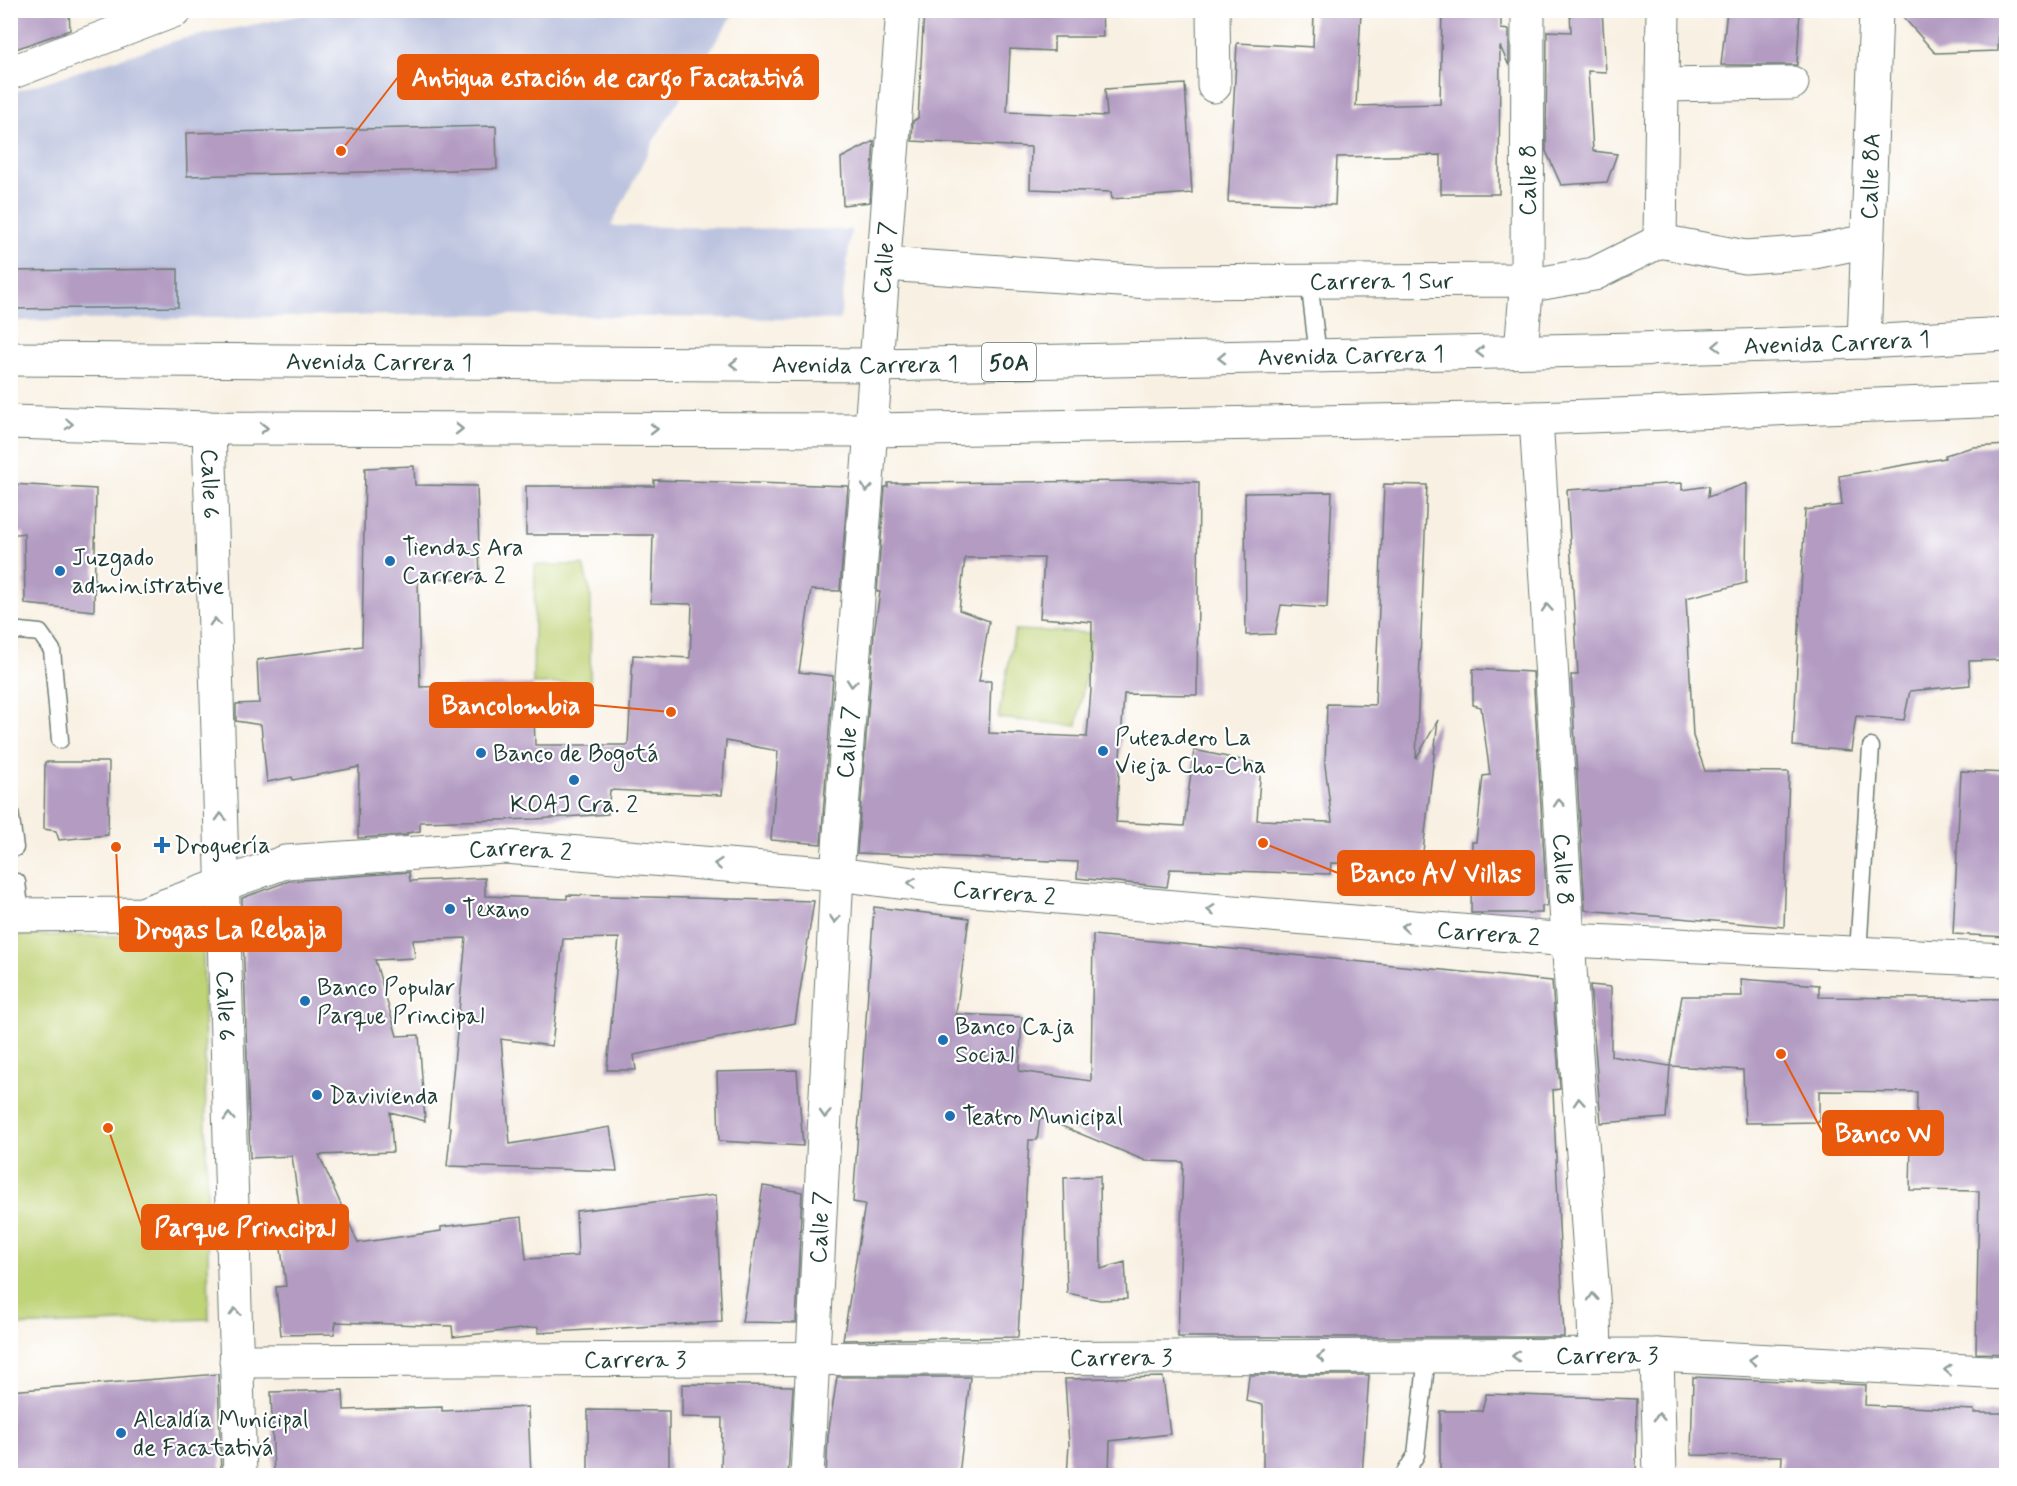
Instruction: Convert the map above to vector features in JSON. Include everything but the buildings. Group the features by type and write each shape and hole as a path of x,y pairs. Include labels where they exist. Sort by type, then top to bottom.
{"street":[{"path":"10,73 176,10"},
{"name":"Calle 7","path":"807,1476 837,874 903,10"},
{"path":"1213,10 1214,86"},
{"name":"Calle 8","path":"1521,351 1527,280 1528,10"},
{"path":"1664,10 1659,241 1745,257 1814,252 1867,241"},
{"name":"Calle 8A","path":"1864,342 1876,10"},
{"path":"1662,85 1792,83"},
{"name":"Carrera 1 Sur","path":"884,264 1149,282 1527,280 1543,283 1594,274 1659,241"},
{"name":"Avenida Carrera 1","path":"10,359 877,365 1864,342 2007,334"},
{"path":"10,422 209,428 872,430 1536,418 2007,400"},
{"name":"Calle 8","path":"1536,418 1595,1355"},
{"name":"Calle 6","path":"209,428 240,1476"},
{"name":"Carrera 2","path":"16,915 142,914 285,862 505,847 837,874 937,887 1568,940 2007,960"},
{"path":"1657,1355 1660,1476"},
{"name":"Carrera 3","path":"236,1361 1657,1355 2007,1373"}],"lane":[{"path":"1309,280 1318,356"},
{"path":"10,630 40,633 52,650 60,740"},
{"path":"1858,953 1871,747"},
{"path":"10,811 15,848"},
{"path":"16,915 17,882"},
{"path":"1403,1476 1416,1455 1427,1356"}],"shaded area":[{"path":"322,11 735,11 654,140 611,226 851,230 840,320 462,314 11,321 10,93 181,39"}],"green space":[{"path":"535,565 583,565 591,594 590,683 533,684"},
{"path":"1015,630 1092,633 1077,726 998,718"},
{"path":"11,935 203,937 209,1319 11,1326"}],"place":[{"name":"Antigua estación de cargo Facatativá","path":"341,151"},
{"name":"Tiendas Ara Carrera 2","path":"390,561"},
{"name":"Juzgado administrative","path":"60,571"},
{"name":"Bancolombia","path":"671,712"},
{"name":"Puteadero La Vieja Cho-Cha","path":"1103,751"},
{"name":"Banco de Bogotá","path":"481,753"},
{"name":"KOAJ Cra. 2","path":"574,780"},
{"name":"Banco AV Villas","path":"1263,843"},
{"name":"Droguería","path":"162,845"},
{"name":"Drogas La Rebaja","path":"116,847"},
{"name":"Texano","path":"450,909"},
{"name":"Banco Popular Parque Principal","path":"305,1001"},
{"name":"Banco Caja Social","path":"943,1040"},
{"name":"Banco W","path":"1781,1054"},
{"name":"Davivienda","path":"317,1095"},
{"name":"Teatro Municipal","path":"950,1116"},
{"name":"Parque Principal","path":"108,1128"},
{"name":"Alcaldía Municipal de Facatativá","path":"121,1433"}]}
